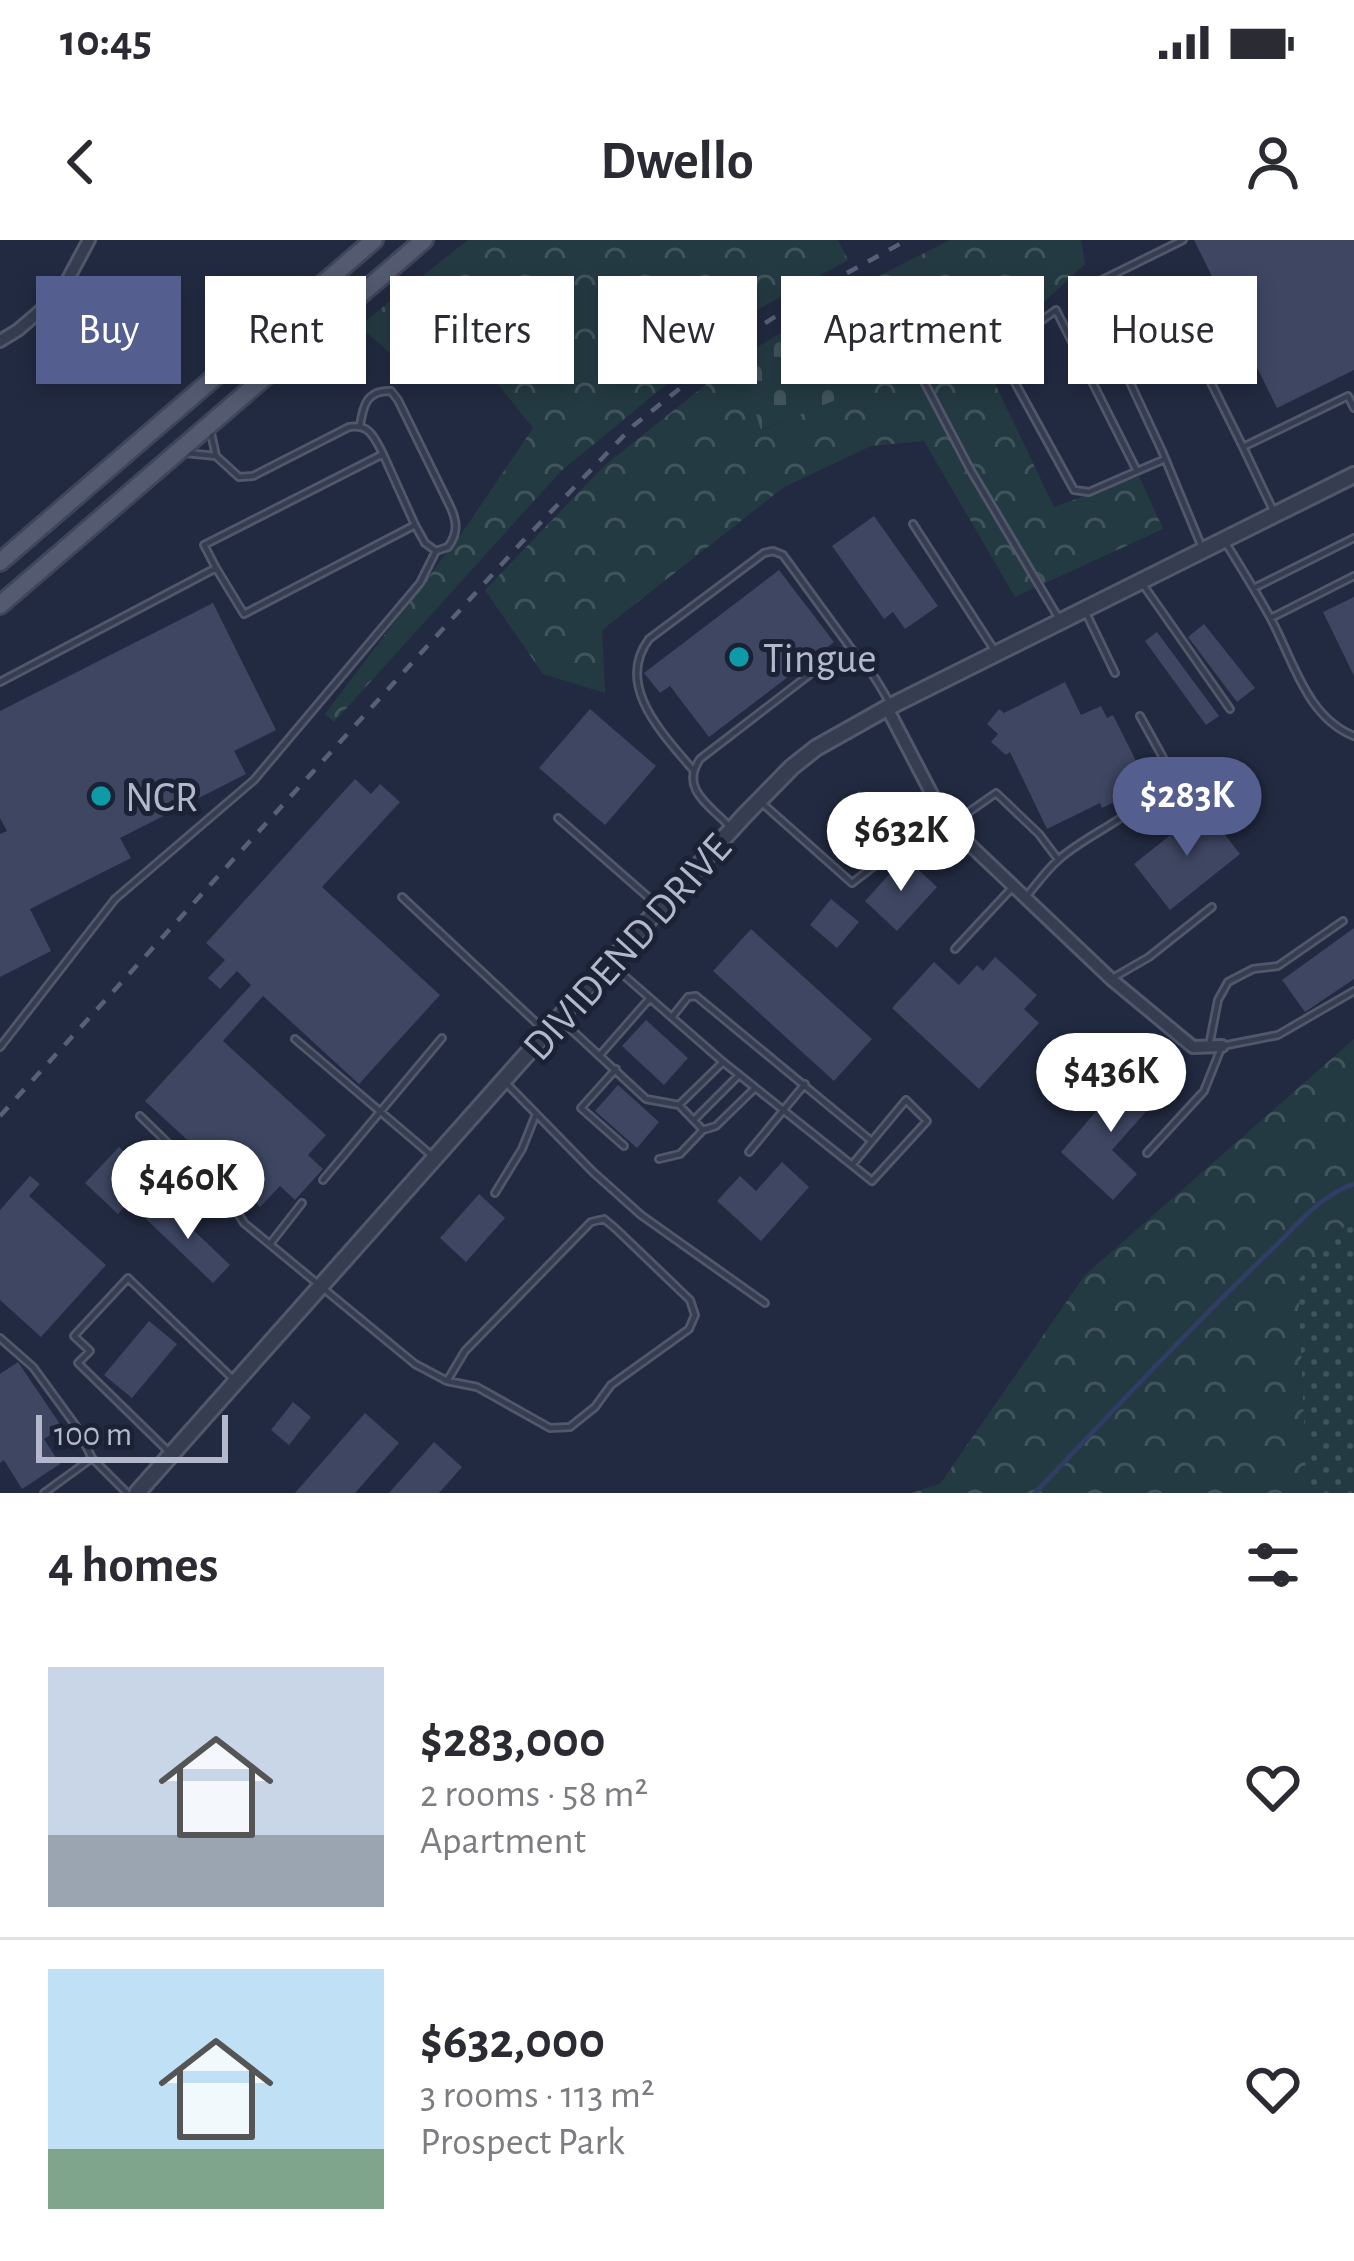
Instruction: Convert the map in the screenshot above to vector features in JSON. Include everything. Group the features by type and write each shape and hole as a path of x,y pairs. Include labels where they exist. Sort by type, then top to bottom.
{"main road":[{"path":"0,562 374,240"},
{"path":"0,605 424,240"}],"street":[{"path":"0,341 60,294 89,240"},
{"name":"DIVIDEND DRIVE","path":"137,1493 559,1018 792,767 889,707 1354,476"},
{"path":"889,707 952,825 1111,979 1193,1047 1216,1046"}],"lane":[{"path":"1183,240 1086,288 1203,551"},
{"path":"1137,471 1056,310 996,348 1074,490 1089,492 1165,459"},
{"path":"925,384 1060,622"},
{"path":"1212,384 1276,515"},
{"path":"177,453 208,454 239,477 253,476 360,425 369,430 383,454 425,543 436,550 448,547 457,529 455,516 391,391 370,396 360,425"},
{"path":"1243,447 1348,396 1354,408"},
{"path":"209,425 216,457"},
{"path":"383,454 204,545 244,614 415,525"},
{"path":"913,524 996,653"},
{"path":"1253,588 1354,538"},
{"path":"1224,540 1271,619 1305,691 1334,728 1354,736"},
{"path":"0,1047 115,899 254,780 420,583 436,550"},
{"path":"693,770 644,707 638,685 641,649 773,551 783,555 867,666 889,707"},
{"path":"0,682 216,568"},
{"path":"1271,619 1354,576"},
{"path":"1141,582 1230,710"},
{"path":"1085,610 1114,674"},
{"path":"732,829 695,790 693,770 700,758 831,658 848,650 855,654"},
{"path":"1026,897 1058,859 1149,797 1162,778 1166,763 1140,716"},
{"path":"952,825 996,793 1058,859"},
{"path":"760,800 852,883 943,813"},
{"path":"559,818 660,908"},
{"path":"955,950 1014,886"},
{"path":"402,897 547,1033"},
{"path":"1111,979 1149,957 1212,907"},
{"path":"1147,1153 1204,1091 1216,1046 1219,1000 1228,982 1253,969 1278,966 1342,921"},
{"path":"610,964 754,1089 851,1165 872,1181 926,1121 906,1100 851,1165"},
{"path":"1216,1046 1278,1035 1354,991"},
{"path":"672,1017 688,997 696,996 872,1141"},
{"path":"600,1055 650,998"},
{"path":"559,1018 646,1099 679,1105 703,1130"},
{"path":"323,1180 442,1038"},
{"path":"295,1039 434,1158"},
{"path":"679,1105 723,1062"},
{"path":"616,1069 581,1108 624,1146"},
{"path":"694,1120 739,1075"},
{"path":"504,1081 641,1215 765,1304"},
{"path":"749,1152 806,1084"},
{"path":"659,1159 680,1154 754,1089"},
{"path":"495,1192 522,1149 536,1114"},
{"path":"140,1116 244,1222 415,1364 447,1381 477,1387 550,1428 570,1427 595,1407 611,1385 689,1330 694,1315 690,1300 616,1228 604,1220 591,1222 465,1351 447,1381"},
{"path":"270,1244 302,1203"},
{"path":"171,1454 78,1363 90,1352 74,1336 128,1278 236,1382"},
{"path":"0,1338 33,1367 76,1426 92,1458 127,1493"},
{"path":"44,1493 92,1458"}],"green space":[{"path":"468,240 838,240 848,260 819,276 781,276 781,297 757,310 757,276 598,276 598,384 667,384 561,471 334,722 325,714 464,530 533,428 498,384 574,384 574,276 422,276"},
{"path":"950,240 1081,240 1085,264 1044,302 1044,276 879,276"},
{"path":"390,302 390,353 366,332 366,320"},
{"path":"781,333 781,384 876,384 761,430 747,384 757,384 757,347"},
{"path":"706,384 747,384 762,430 874,384 995,384 1054,507 1139,476 1163,529 1015,597 924,441 871,446 784,487 602,630 605,693 543,674 485,590 604,466"},
{"path":"1354,1039 1354,1215 1298,1280 1307,1493 911,1493 940,1484 1085,1275"},
{"path":"1354,1215 1354,1493 1307,1493 1298,1280"}],"building":[{"path":"1194,240 1354,240 1354,370 1277,408 1257,368 1257,276 1212,276"},
{"path":"874,516 938,606 905,629 893,612 884,619 832,546"},
{"name":"Tingue","path":"779,570 834,642 709,737 670,686 660,693 644,673"},
{"path":"1354,597 1354,676 1323,612"},
{"name":"NCR","path":"213,603 276,730 234,751 246,774 120,838 131,858 30,909 51,951 0,977 0,834 7,831 0,818 0,711"},
{"path":"1204,624 1255,688 1237,702 1188,637"},
{"path":"1157,632 1219,716 1206,725 1145,641"},
{"path":"1065,682 1081,715 1101,706 1107,718 1113,715 1146,781 1102,808 1100,803 1047,829 1010,752 1006,755 991,742 998,734 987,724 999,709 1004,713"},
{"path":"590,709 656,766 605,825 539,768"},
{"path":"355,779 371,794 380,784 400,802 322,887 440,995 359,1084 263,996 223,1041 326,1135 308,1155 323,1169 295,1200 280,1186 260,1207 145,1101 251,985 237,971 220,989 208,978 225,960 206,943"},
{"path":"859,791 878,811 845,844 826,825"},
{"path":"1204,808 1240,854 1170,910 1134,864"},
{"path":"905,857 937,887 897,931 865,901"},
{"path":"831,899 859,922 837,948 810,925"},
{"path":"1354,928 1354,979 1305,1012 1282,980"},
{"path":"751,929 872,1039 834,1081 713,971"},
{"path":"995,957 1037,995 1024,1009 1039,1023 979,1089 892,1008 934,962 959,985 977,965 983,971"},
{"path":"646,1020 688,1058 664,1085 622,1046"},
{"path":"1132,1070 1160,1096 1112,1150 1137,1174 1113,1200 1061,1152"},
{"path":"618,1085 659,1122 637,1148 595,1111"},
{"path":"119,1147 152,1178 118,1214 85,1183"},
{"path":"782,1162 809,1187 761,1241 717,1201 740,1176 756,1191"},
{"path":"30,1176 40,1184 29,1196 106,1265 41,1337 0,1300 0,1210"},
{"path":"479,1194 505,1218 466,1262 440,1238"},
{"path":"163,1201 230,1265 213,1283 146,1219"},
{"path":"149,1321 177,1344 132,1398 104,1375"},
{"path":"18,1362 62,1427 44,1439 60,1464 22,1489 4,1460 0,1463 0,1374"},
{"path":"293,1402 311,1417 289,1445 271,1430"},
{"path":"365,1413 399,1443 355,1493 295,1493"},
{"path":"434,1442 462,1467 439,1493 389,1493"}],"waterway":[{"path":"1035,1493 1298,1223 1329,1196 1354,1184"}],"railway":[{"path":"0,1116 633,426 745,336 907,240"}],"place":[{"name":"Tingue","path":"739,657"},
{"name":"NCR","path":"101,796"}]}
